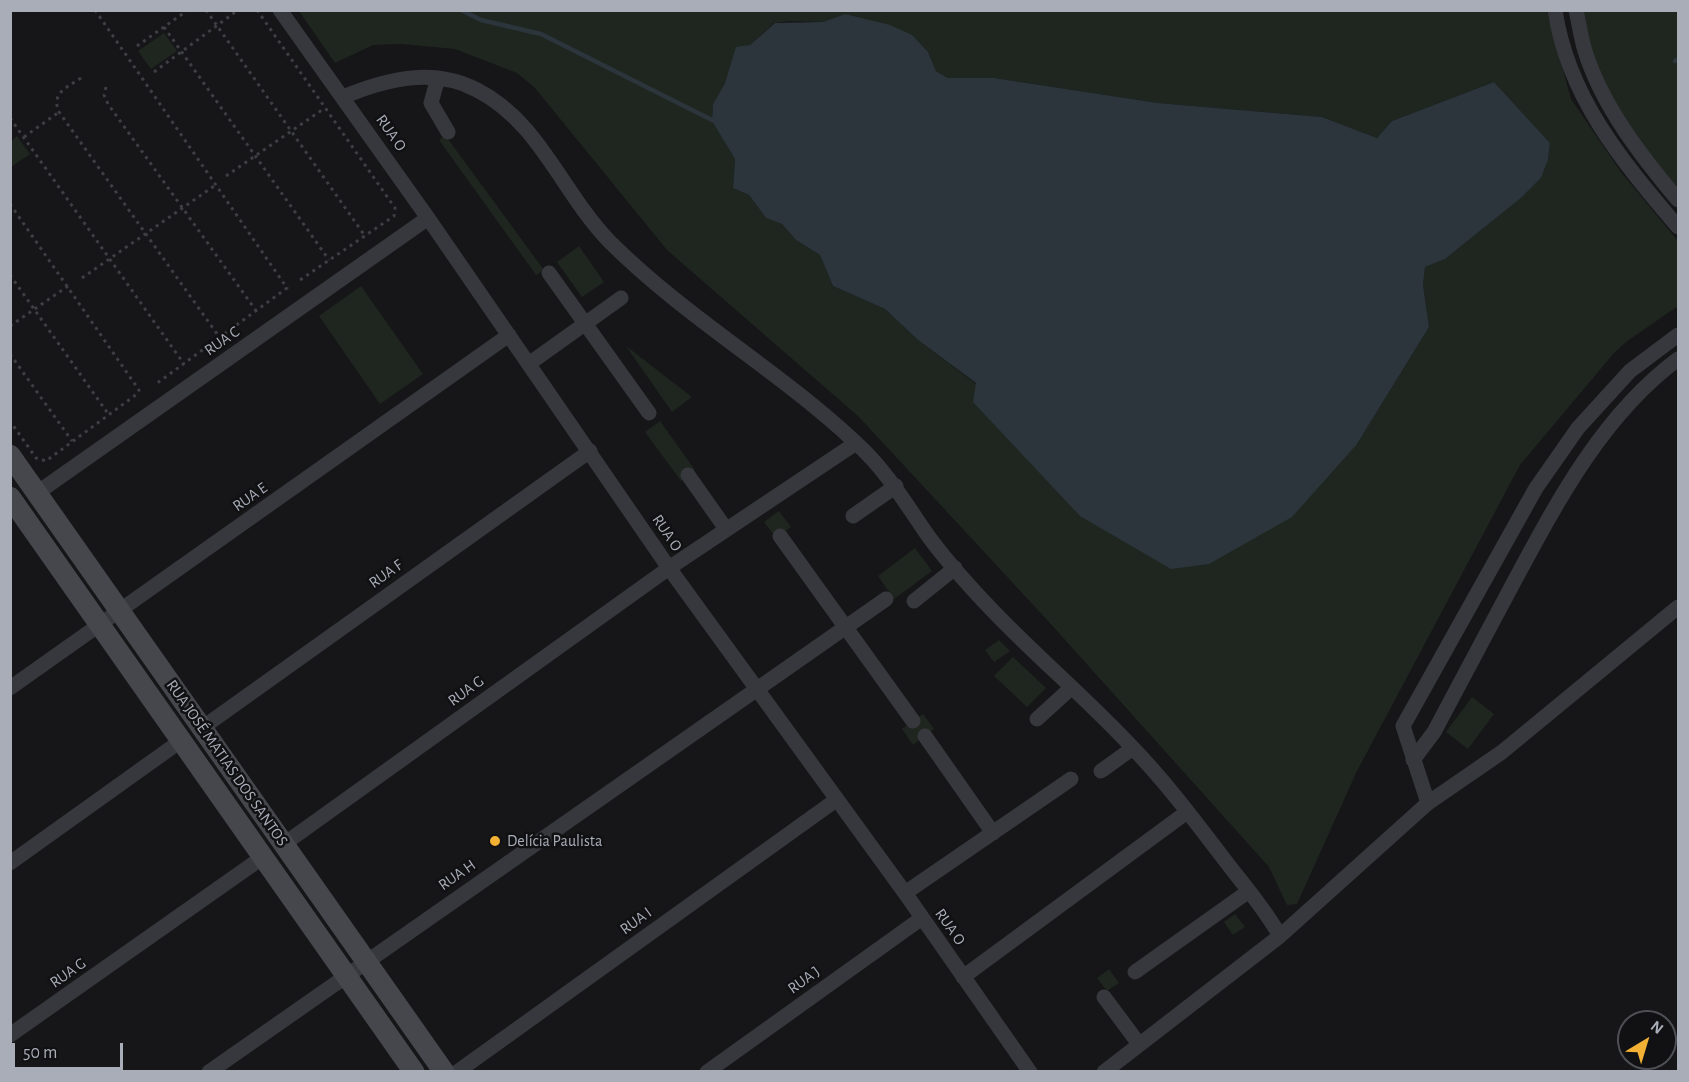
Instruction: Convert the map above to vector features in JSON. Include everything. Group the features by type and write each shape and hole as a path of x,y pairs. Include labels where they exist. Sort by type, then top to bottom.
{"main road":[{"name":"RUA JOSÉ MATIAS DOS SANTOS","path":"10,455 444,1071"},
{"name":"RUA JOSÉ MATIAS DOS SANTOS","path":"13,506 101,625 414,1071"}],"street":[{"name":"RUA O","path":"280,10 344,97 530,363 669,568 905,893 1030,1071"},
{"path":"1555,10 1570,71 1598,126 1678,227"},
{"path":"1576,10 1585,52 1601,90 1639,151 1678,200"},
{"path":"438,78 431,103 448,132"},
{"path":"344,97 389,80 438,78 474,88 519,118 584,213 609,240 671,296 795,390 856,443 896,486 926,533 993,610 1133,747 1206,832 1280,936"},
{"name":"RUA C","path":"37,493 428,218"},
{"path":"549,273 649,413"},
{"path":"530,363 621,298"},
{"name":"RUA E","path":"10,688 509,335"},
{"path":"1428,803 1403,726 1414,705 1536,488 1578,428 1630,371 1678,335"},
{"path":"1413,760 1434,732 1556,504 1598,441 1645,385 1678,359"},
{"path":"1630,371 1645,385"},
{"name":"RUA G","path":"284,844 669,568 856,443"},
{"name":"RUA F","path":"202,728 590,451"},
{"path":"688,475 726,529"},
{"path":"853,516 896,486"},
{"path":"780,536 913,722"},
{"path":"914,601 956,568"},
{"name":"RUA H","path":"208,1071 886,598"},
{"path":"1104,1071 1280,936 1428,803 1502,752 1678,607"},
{"path":"1037,718 1071,688"},
{"path":"925,736 993,833"},
{"path":"10,863 182,740"},
{"path":"1101,771 1133,747"},
{"path":"905,893 1071,779"},
{"name":"RUA I","path":"458,1071 836,800"},
{"path":"963,976 1187,812"},
{"name":"RUA G","path":"10,1035 263,857"},
{"path":"1135,972 1249,891"},
{"name":"RUA J","path":"707,1071 922,918"},
{"path":"1104,997 1139,1044"}],"path":[{"path":"95,10 287,284 286,291 156,384"},
{"path":"137,46 188,10"},
{"path":"206,10 365,236"},
{"path":"154,72 238,10"},
{"path":"257,10 395,207 394,216 300,280"},
{"path":"164,27 329,260"},
{"path":"81,78 58,94 55,99 59,112 220,338"},
{"path":"106,87 104,95 108,104 258,312"},
{"path":"226,176 325,108"},
{"path":"24,137 59,112"},
{"path":"10,118 184,364"},
{"path":"82,278 217,184"},
{"path":"10,204 138,385 137,394 42,461 36,458 10,421"},
{"path":"10,275 108,415"},
{"path":"10,326 68,286"},
{"path":"10,354 72,441"}],"shaded area":[{"path":"299,11 1547,11 1571,99 1621,172 1678,241 1678,306 1614,353 1520,465 1357,771 1297,904 1287,905 1269,867 1049,622 859,417 667,250 535,88 517,73 455,49 401,44 373,45 335,63","holes":["845,14 928,52 936,71 948,78 994,78 1158,103 1322,117 1377,138 1392,121 1494,82 1550,143 1548,160 1541,178 1521,198 1445,259 1425,267 1423,285 1429,327 1357,444 976,384 918,340 885,309 833,286 820,255 796,240 782,224 766,218 749,195 733,188 735,159 712,120 713,104 725,83 750,45 774,23 823,22"]},
{"path":"1582,11 1678,11 1678,190 1617,107 1594,61"},
{"path":"845,14 890,25 912,35 928,52 936,71 948,78 994,78 1158,103 1322,117 1377,138 1392,121 1494,82 1550,143 1548,160 1541,178 1521,198 1445,259 1425,267 1423,285 1429,327 1357,444 1292,517 1209,564 1171,569 1080,516 973,402 976,383 918,340 885,309 833,286 820,255 796,240 782,224 766,218 749,195 733,188 735,159 712,121 713,104 725,83 736,47 750,45 775,23 823,22"},
{"path":"164,33 177,51 151,69 138,51"},
{"path":"445,135 544,270 536,275 439,140"},
{"path":"17,136 30,154 11,167 11,141"},
{"path":"579,246 604,282 582,297 557,262"},
{"path":"361,286 423,374 380,404 319,316"},
{"path":"626,346 692,397 672,412"},
{"path":"660,421 695,470 681,481 645,432"},
{"path":"779,511 791,527 776,538 764,522"},
{"path":"915,548 932,571 894,599 878,576"},
{"path":"999,640 1010,651 994,662 985,650"},
{"path":"1013,657 1046,688 1027,707 994,676"},
{"path":"1472,697 1494,714 1468,749 1446,732"},
{"path":"923,714 934,729 913,745 902,729"},
{"path":"1235,914 1245,927 1233,935 1224,922"},
{"path":"1109,969 1119,983 1107,991 1097,978"}],"waterway":[{"path":"461,10 481,20 541,34 716,122"}],"place":[{"name":"Delícia Paulista","path":"495,841"}]}
